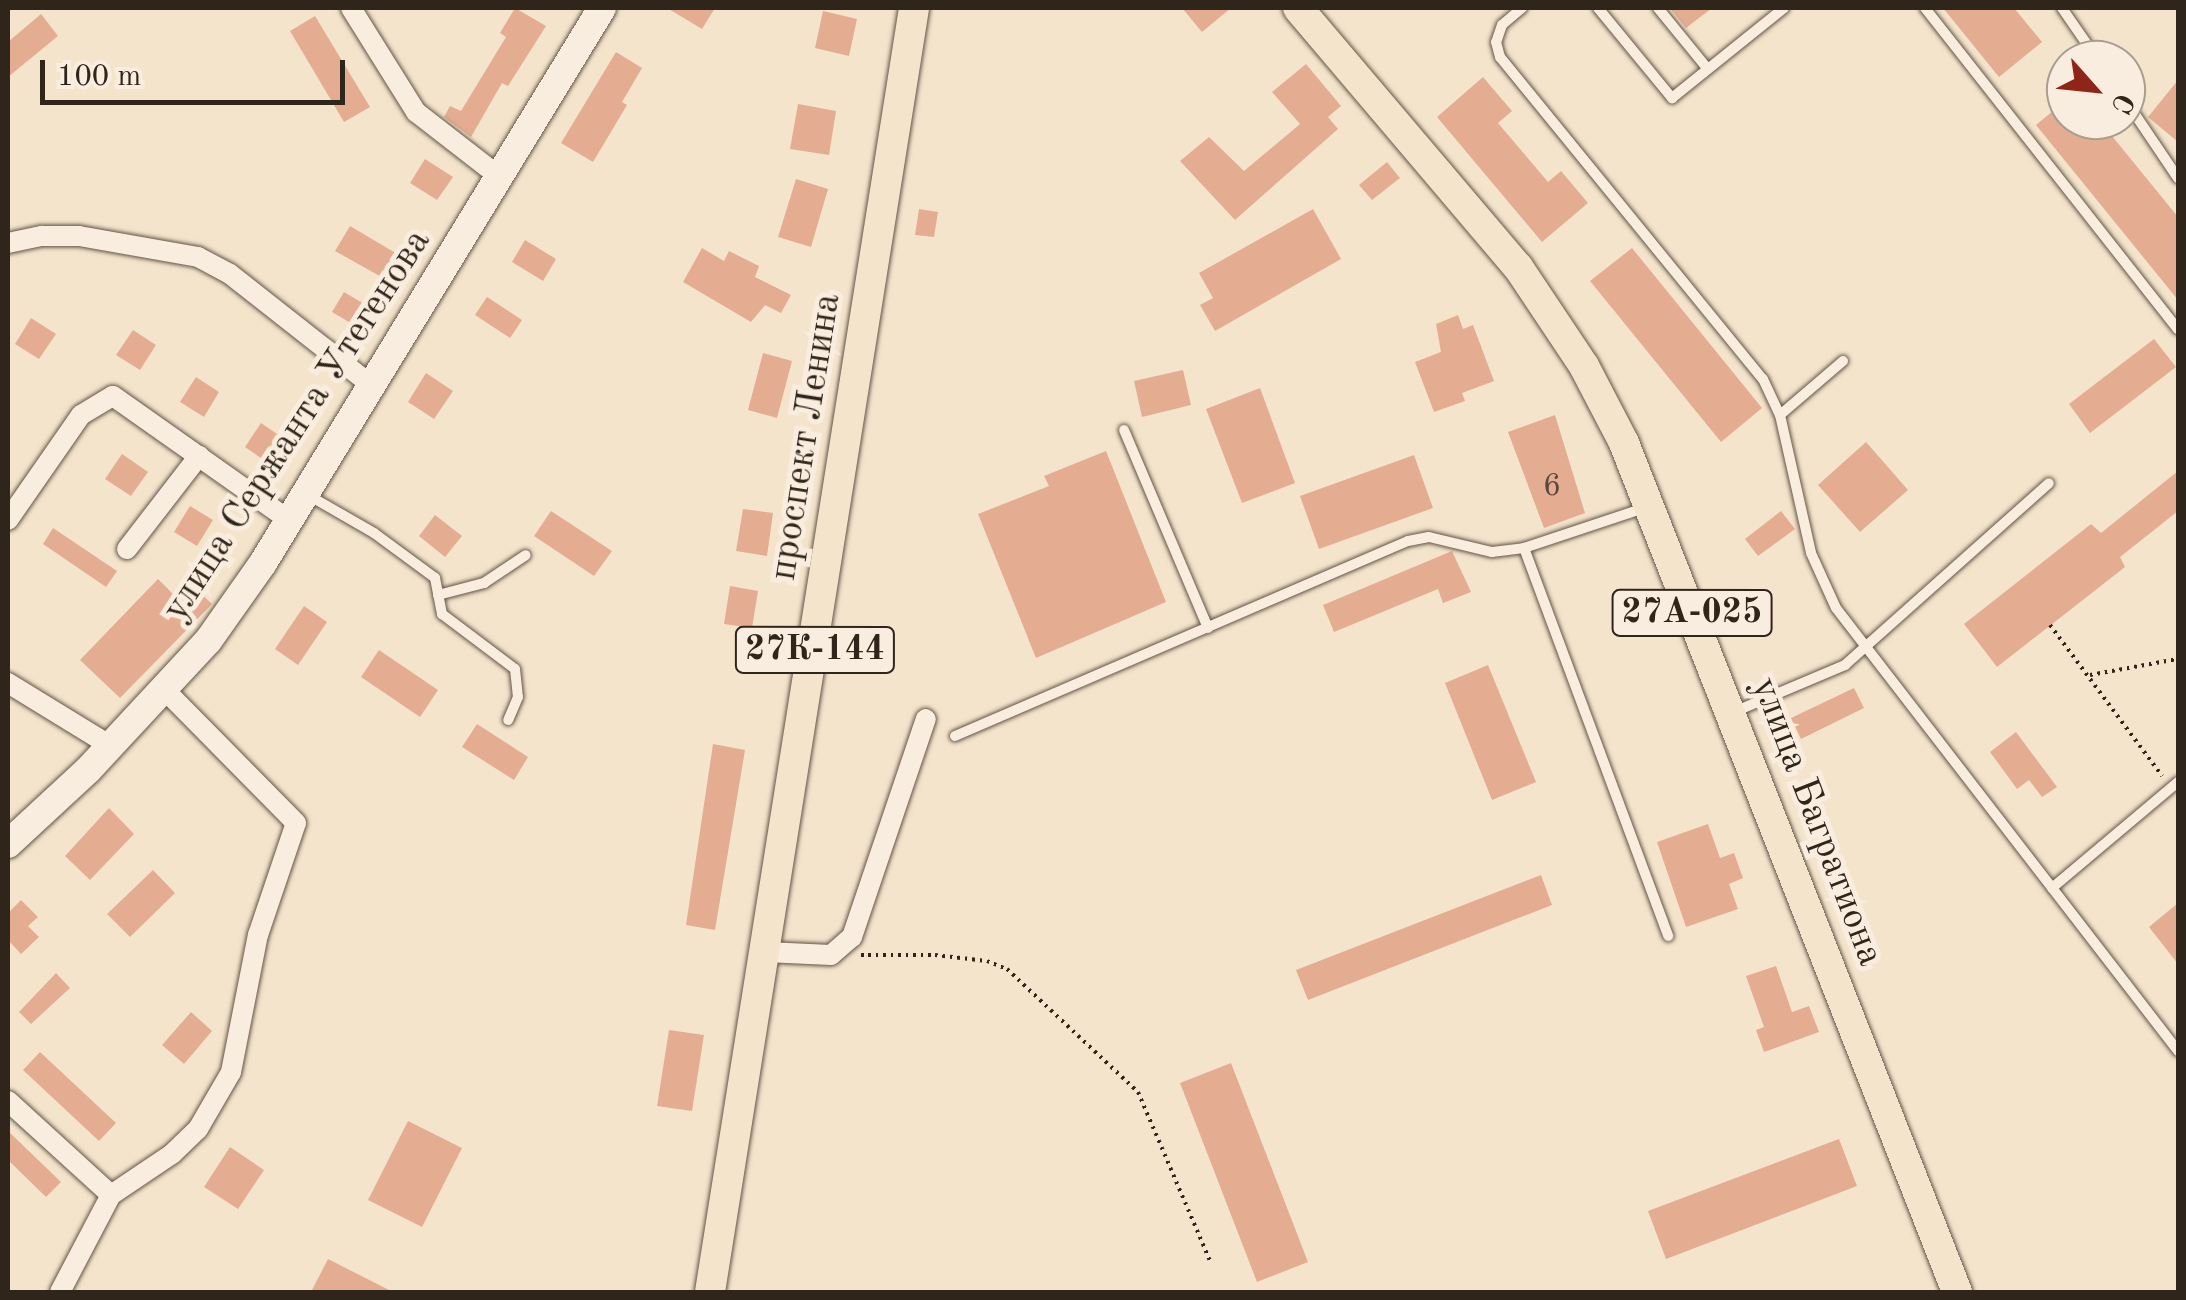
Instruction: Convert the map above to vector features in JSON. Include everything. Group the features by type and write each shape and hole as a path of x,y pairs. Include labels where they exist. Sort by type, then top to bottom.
{"main road":[{"name":"улица Сержанта Утегенова","path":"8,844 111,746 208,641 289,520 602,8"},
{"name":"проспект Ленина","path":"710,1292 914,8"},
{"name":"улица Багратиона","path":"1298,8 1529,282 1584,366 1624,443 1957,1292"}],"street":[{"path":"351,8 416,112 500,178"},
{"path":"8,244 42,236 79,236 198,257 230,274 370,384"},
{"path":"8,520 80,415 113,396 289,520"},
{"path":"127,549 199,456"},
{"path":"8,683 111,746"},
{"path":"60,1292 111,1195 172,1154 198,1129 231,1072 258,936 296,823 166,690"},
{"path":"766,952 831,955 852,936 926,719"},
{"path":"8,1101 111,1195"}],"lane":[{"path":"1522,8 1502,26 1496,42 1500,57 1764,378 1780,416 1817,572 1836,608 2178,1051"},
{"path":"1598,8 1672,98 1784,8"},
{"path":"1658,8 1707,68"},
{"path":"1926,8 2178,329"},
{"path":"2062,8 2084,40"},
{"path":"2146,131 2178,178"},
{"path":"1780,416 1843,361"},
{"path":"1124,430 1208,628"},
{"path":"1731,714 1845,666 2049,483"},
{"path":"305,493 374,534 435,578 442,614 515,668 518,697 508,720"},
{"path":"955,736 1408,542 1444,539 1492,552 1524,548 1649,506"},
{"path":"1524,548 1668,936"},
{"path":"438,595 484,584 526,555"},
{"path":"2052,888 2175,785"}],"path":[{"path":"2050,625 2175,785"},
{"path":"2088,676 2178,658"},
{"path":"831,955 935,955 987,960 1007,969 1138,1092 1210,1261"}],"building":[{"path":"515,8 546,26 508,86 502,83 471,137 444,117 450,106 461,111 506,37 500,33"},
{"path":"667,8 715,8 702,29"},
{"path":"1182,8 1231,8 1202,32"},
{"path":"1670,8 1712,8 1686,28"},
{"path":"1943,8 2014,8 2042,42 1999,77"},
{"path":"823,11 857,19 849,56 815,48"},
{"path":"41,14 58,36 8,77 8,42"},
{"path":"315,16 370,107 344,122 290,31"},
{"path":"616,52 642,68 622,102 627,105 593,162 561,143"},
{"path":"1306,64 1341,106 1328,117 1338,129 1235,220 1180,161 1209,137 1244,171 1300,124 1272,92"},
{"path":"1483,77 1512,111 1498,123 1548,182 1561,171 1588,203 1542,242 1437,117"},
{"path":"2178,80 2178,142 2148,117"},
{"path":"798,104 836,111 829,155 790,149"},
{"path":"2046,117 2046,137 2036,125"},
{"path":"2048,140 2115,140 2178,217 2178,300"},
{"path":"425,159 453,177 437,200 410,183"},
{"path":"1387,162 1400,178 1372,200 1359,185"},
{"path":"796,179 828,189 811,247 778,237"},
{"path":"919,209 938,212 934,237 915,235"},
{"path":"1313,209 1341,259 1215,331 1200,305 1213,298 1199,273"},
{"path":"350,226 399,255 385,279 335,251"},
{"path":"525,240 556,259 543,281 512,262"},
{"path":"702,248 724,261 729,251 759,266 755,277 791,295 781,313 765,305 751,322 683,282"},
{"path":"1632,248 1762,408 1721,442 1590,281"},
{"path":"344,292 366,305 354,325 332,312"},
{"path":"487,297 522,320 510,338 475,315"},
{"path":"1458,315 1463,329 1473,325 1494,381 1462,393 1465,401 1434,412 1415,362 1441,352 1436,324"},
{"path":"31,318 56,334 39,359 15,344"},
{"path":"133,330 156,345 140,370 116,355"},
{"path":"2154,339 2176,367 2090,433 2069,404"},
{"path":"763,353 792,361 777,418 748,410"},
{"path":"1183,370 1191,405 1142,417 1134,381"},
{"path":"426,373 453,391 434,419 408,402"},
{"path":"196,377 219,392 204,417 180,402"},
{"path":"1260,388 1295,483 1242,503 1206,409"},
{"path":"1555,415 1585,513 1544,528 1508,432"},
{"path":"261,423 283,438 267,462 245,447"},
{"path":"1866,442 1908,490 1860,532 1818,485"},
{"path":"1106,451 1166,602 1036,658 978,514 1049,486 1044,476"},
{"path":"122,454 148,472 131,496 105,479"},
{"path":"1414,455 1433,508 1319,549 1300,496"},
{"path":"2178,471 2178,511 2120,557 2125,567 1997,667 1964,624 2091,524 2101,533"},
{"path":"190,506 213,520 197,546 174,532"},
{"path":"743,509 773,513 767,556 736,551"},
{"path":"551,511 612,551 594,576 534,536"},
{"path":"1781,511 1795,529 1758,556 1745,539"},
{"path":"435,515 462,536 445,557 419,536"},
{"path":"53,528 117,571 106,587 43,544"},
{"path":"1452,551 1471,592 1443,603 1438,589 1334,632 1323,605"},
{"path":"158,579 179,600 193,586 212,604 120,698 80,660"},
{"path":"730,586 758,591 752,628 724,624"},
{"path":"304,606 327,622 298,665 275,649"},
{"path":"379,650 438,690 420,717 361,677"},
{"path":"1488,665 1536,782 1492,800 1445,683"},
{"path":"1854,688 1864,708 1801,739 1791,718"},
{"path":"477,724 528,757 514,780 462,747"},
{"path":"2016,732 2057,787 2042,797 2029,780 2017,789 1990,752"},
{"path":"713,744 745,750 715,930 686,925"},
{"path":"109,808 134,834 90,880 65,856"},
{"path":"1708,824 1720,858 1734,853 1743,878 1729,884 1738,909 1686,927 1657,842"},
{"path":"153,870 175,893 130,937 107,914"},
{"path":"1541,875 1552,905 1308,1000 1296,970"},
{"path":"21,900 38,917 28,926 39,937 21,954 8,940 8,913"},
{"path":"2178,903 2178,964 2149,927"},
{"path":"1776,966 1792,1012 1809,1006 1819,1032 1764,1052 1756,1030 1764,1027 1746,976"},
{"path":"56,973 70,988 31,1024 19,1012"},
{"path":"191,1012 212,1031 184,1064 162,1045"},
{"path":"669,1030 704,1035 692,1111 657,1106"},
{"path":"40,1052 116,1123 99,1141 23,1070"},
{"path":"1231,1063 1308,1262 1257,1282 1180,1083"},
{"path":"408,1121 462,1148 422,1227 368,1200"},
{"path":"8,1131 61,1182 46,1197 8,1160"},
{"path":"1839,1139 1857,1186 1666,1259 1648,1211"},
{"path":"230,1147 264,1170 238,1209 204,1187"},
{"path":"328,1259 393,1292 311,1292"}]}
